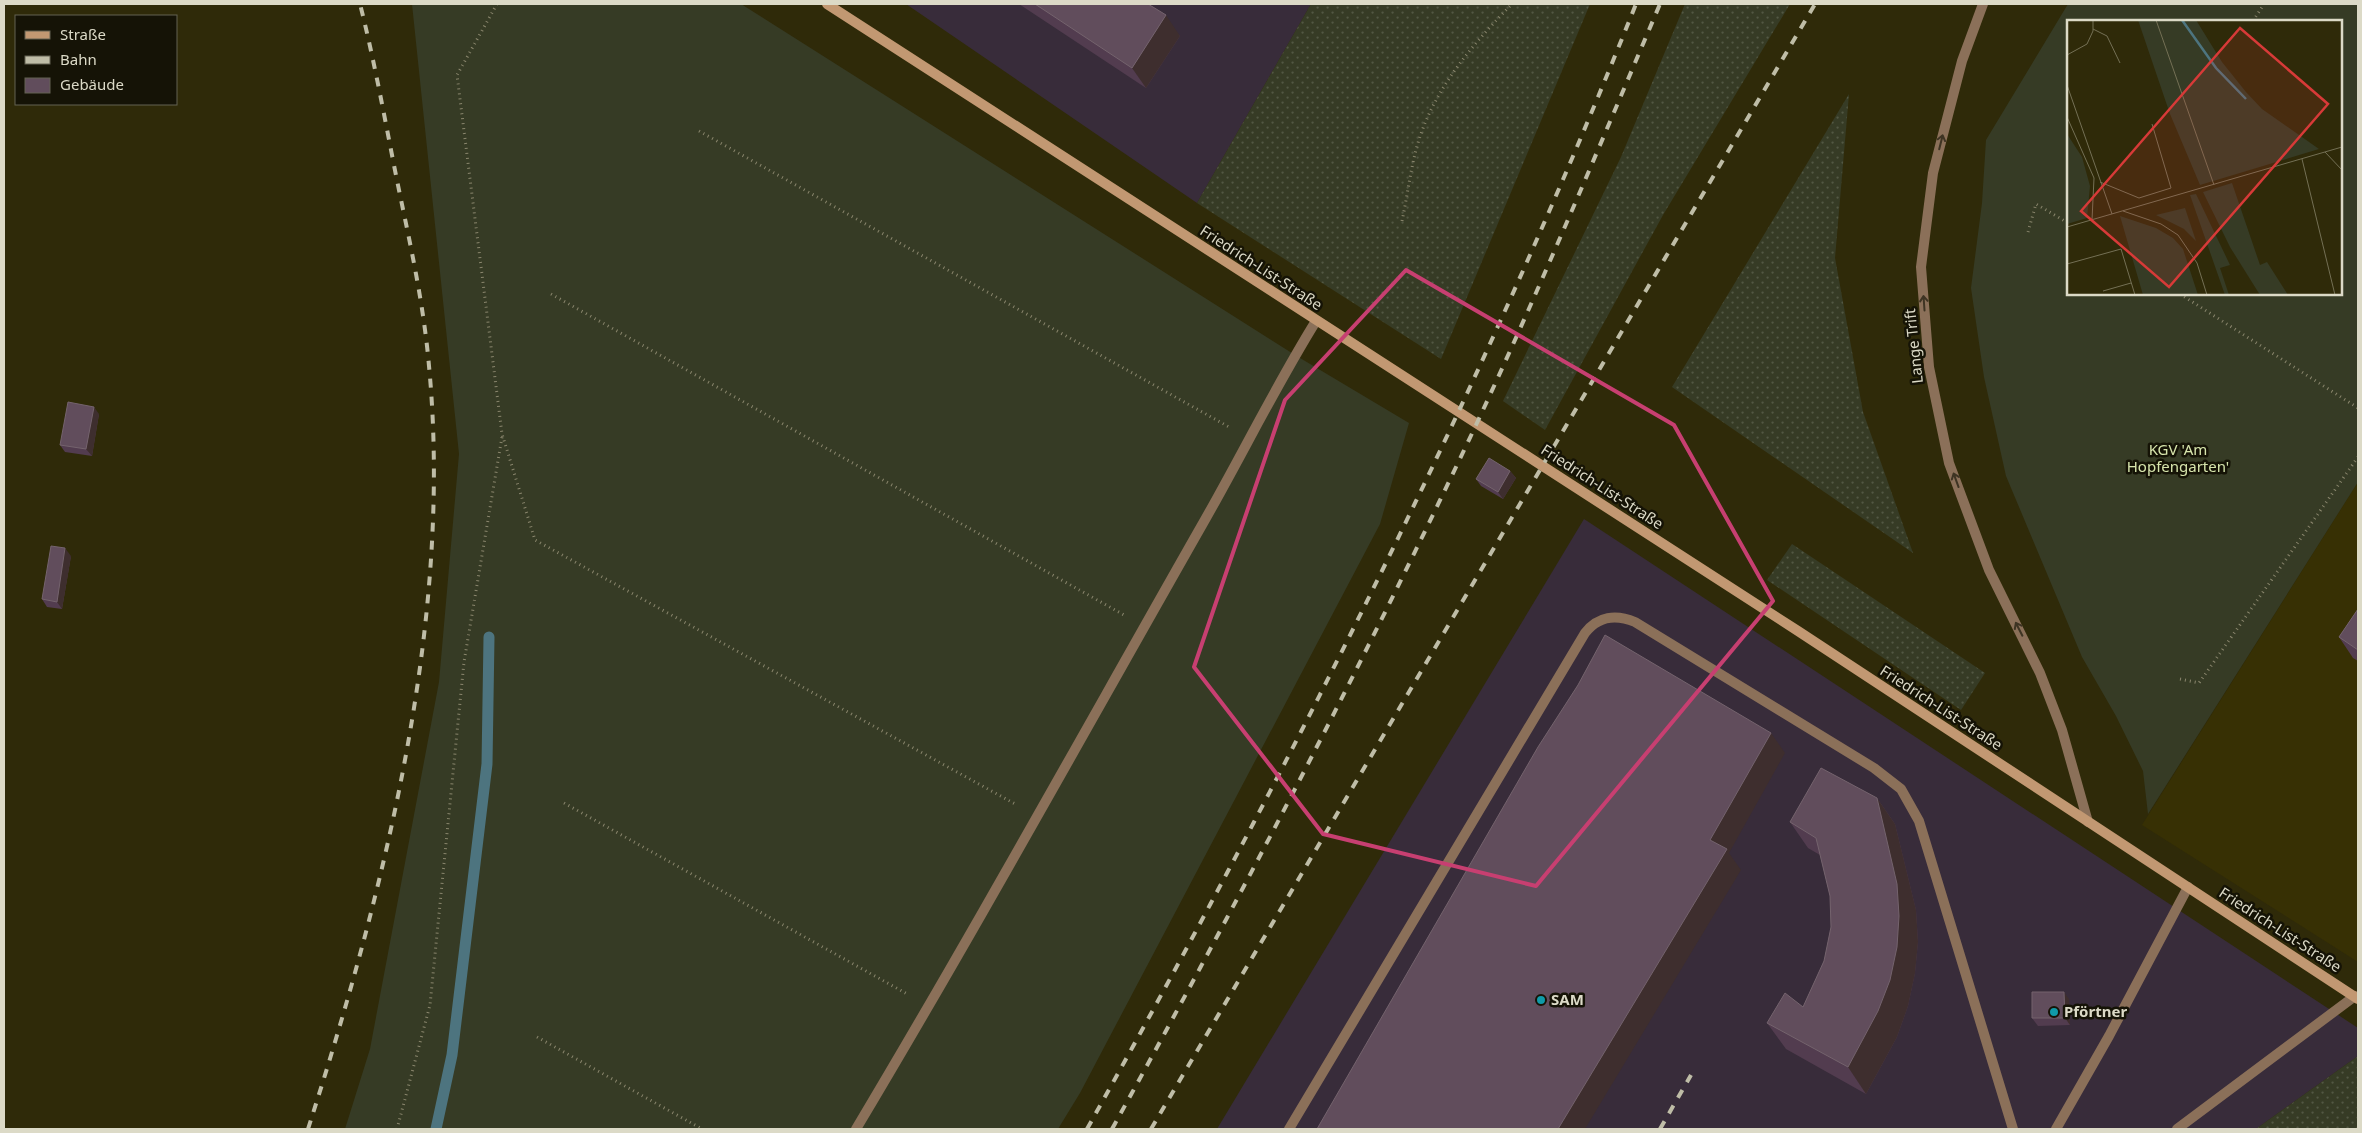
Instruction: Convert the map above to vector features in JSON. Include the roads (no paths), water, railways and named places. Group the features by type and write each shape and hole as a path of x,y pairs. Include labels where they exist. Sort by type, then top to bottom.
{"street":[{"name":"Friedrich-List-Straße","path":"827,4 1798,631 2357,998"}],"lane":[{"name":"Lange Trift","path":"1983,4 1962,61 1933,172 1921,267 1929,367 1949,463 1989,570 2040,673 2062,730 2088,822"},
{"path":"856,1129 929,1006 1295,355 1316,321"},
{"path":"1289,1129 1585,633 1600,620 1619,617 1635,622 1823,736 1874,768 1901,789 1919,821 2013,1129"},
{"path":"2056,1129 2109,1036 2188,888"},
{"path":"2177,1129 2357,998"}],"waterway":[{"path":"436,1129 452,1055 487,764 489,637"}],"railway":[{"path":"308,1129 363,944 386,849 406,752 422,655 431,558 434,462 427,344 413,259 360,4"},
{"path":"1087,1129 1237,854 1380,575 1514,292 1636,4"},
{"path":"1112,1129 1300,780 1433,514 1524,320 1660,4"},
{"path":"1151,1129 1815,4"},
{"path":"1660,1129 1691,1075"}],"place":[{"name":"SAM","path":"1541,1000"},
{"name":"Pförtner","path":"2054,1012"}],"park label":[{"name":"KGV 'Am Hopfengarten'","path":"2178,458"}]}
